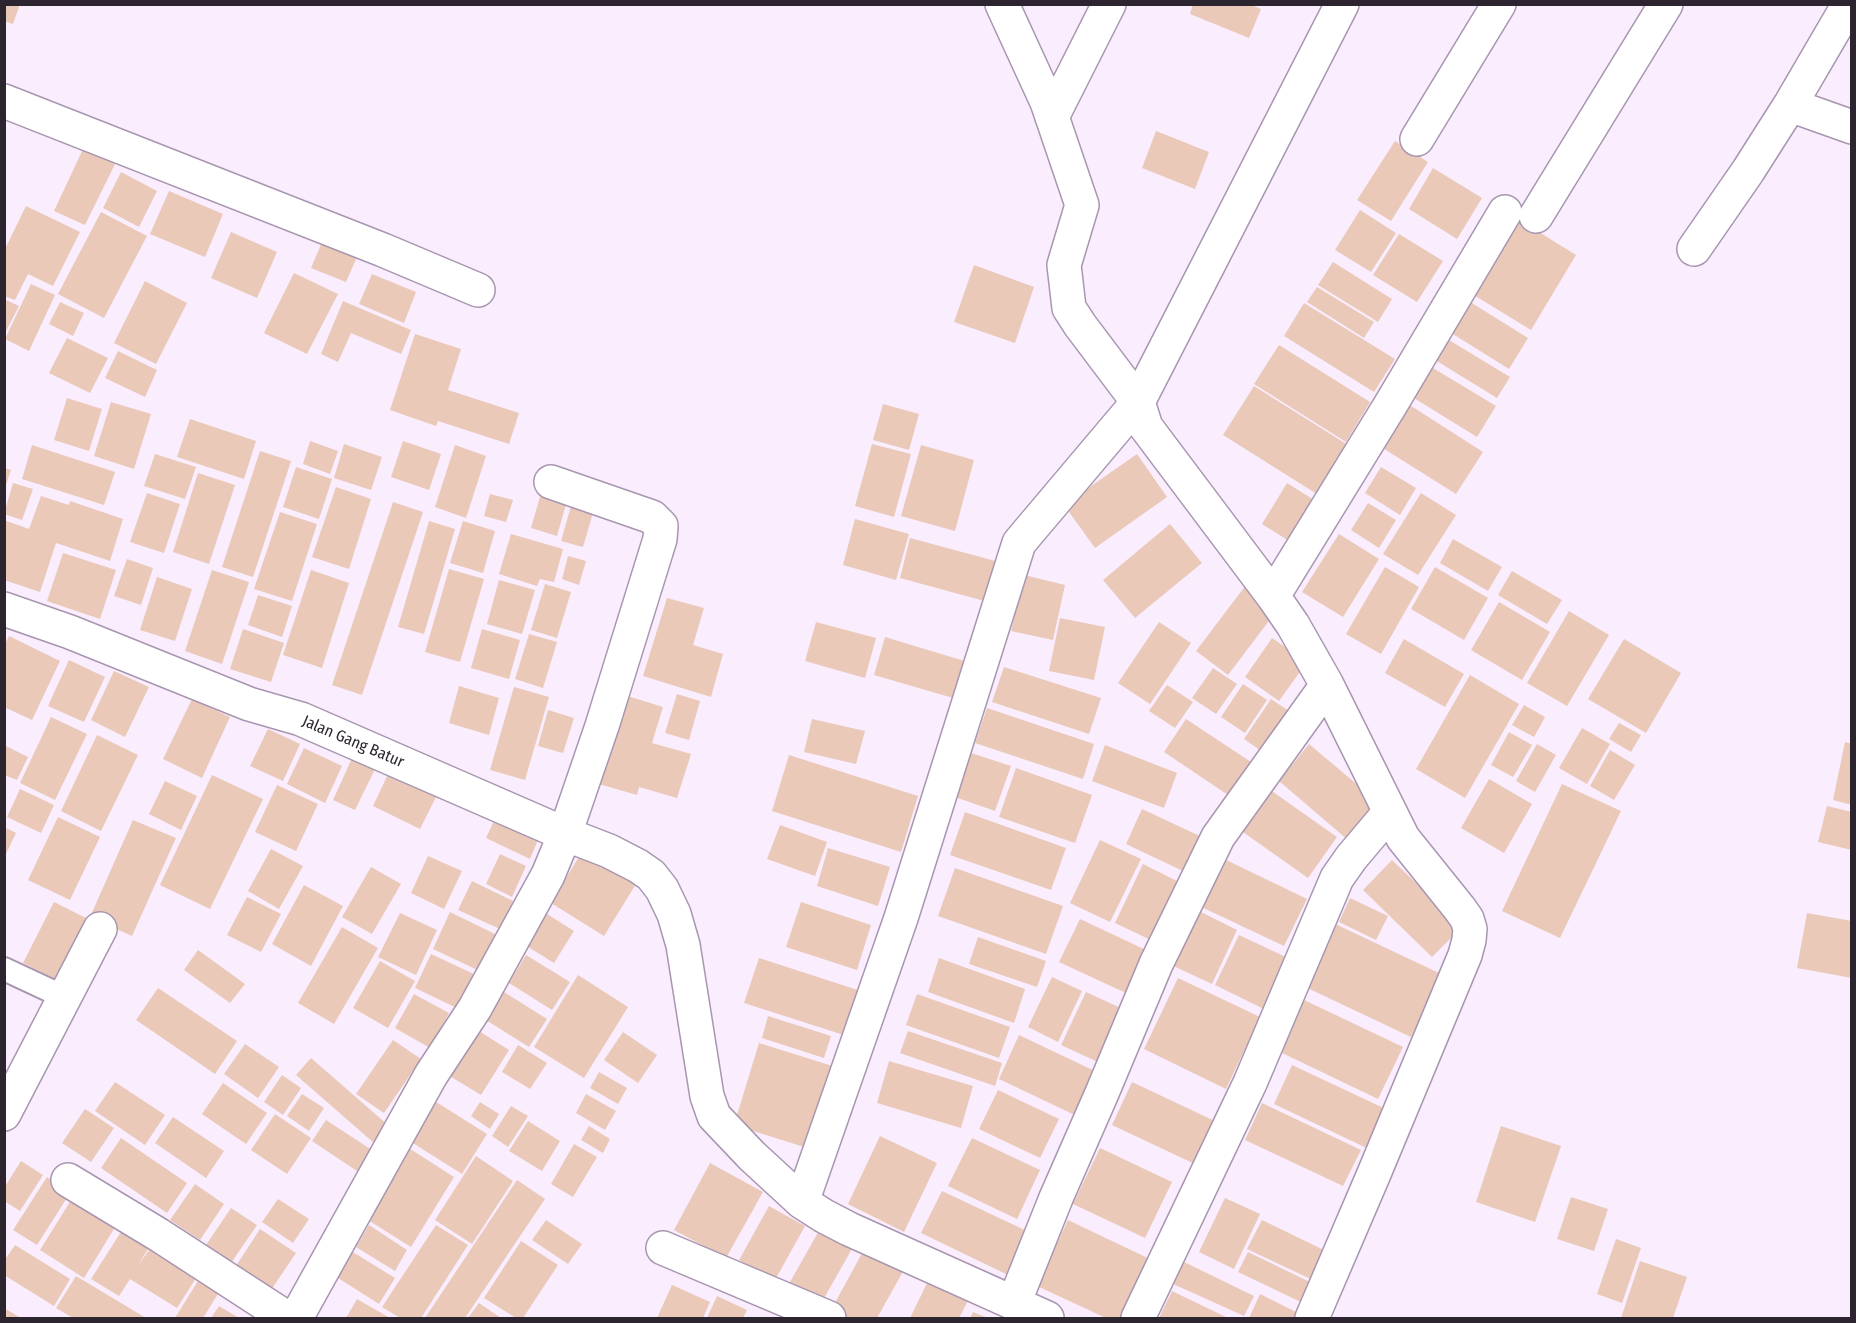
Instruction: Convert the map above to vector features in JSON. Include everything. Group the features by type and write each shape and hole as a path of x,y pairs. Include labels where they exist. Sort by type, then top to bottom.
{"street":[{"path":"1002,4 1047,102 1082,205 1064,265 1069,308 1138,402 1146,427 1293,625 1327,685 1403,838 1467,919 1470,929 1465,955 1312,1318"},
{"path":"1052,117 1109,4"},
{"path":"802,1202 901,918 1019,543 1138,402 1342,4"},
{"path":"1417,139 1499,4"},
{"path":"1536,216 1666,4"},
{"path":"1694,249 1790,105 1849,4"},
{"path":"4,100 478,290"},
{"path":"1790,105 1851,127"},
{"path":"1273,596 1504,212"},
{"path":"296,1318 431,1075 475,1008 548,875 565,834 602,726 660,539 661,526 652,517 551,482"},
{"name":"Jalan Gang Batur","path":"4,609 118,651 239,700 301,719 609,851 638,866 651,875 662,889 674,915 683,945 707,1096 714,1116 752,1156 802,1202 849,1229 1047,1318"},
{"path":"1014,1303 1056,1198 1156,964 1218,837 1327,685"},
{"path":"1138,1318 1250,1083 1337,878 1389,813"},
{"path":"4,1114 100,929"},
{"path":"68,1180 159,1235 287,1318"},
{"path":"663,1248 829,1318"}],"lane":[{"path":"4,969 64,997"}],"building":[{"path":"4,4 20,4 13,24 4,21"},
{"path":"1193,4 1249,4 1261,9 1249,38 1190,14"},
{"path":"1156,131 1209,152 1195,189 1142,168"},
{"path":"1395,141 1428,162 1391,221 1357,200"},
{"path":"83,149 115,164 85,225 54,211"},
{"path":"1433,168 1482,198 1457,239 1409,209"},
{"path":"121,172 157,191 139,227 103,208"},
{"path":"169,191 223,214 205,257 150,234"},
{"path":"26,206 80,232 53,286 28,274 15,300 4,296 4,251"},
{"path":"1360,210 1396,233 1371,272 1335,250"},
{"path":"101,212 147,236 104,318 58,294"},
{"path":"1518,219 1576,255 1531,330 1472,294"},
{"path":"231,232 277,252 257,298 211,278"},
{"path":"1399,234 1443,261 1417,302 1373,275"},
{"path":"325,235 360,250 346,282 311,268"},
{"path":"1333,262 1392,299 1378,322 1318,285"},
{"path":"974,265 1034,287 1015,343 954,322"},
{"path":"294,273 338,294 307,354 264,333"},
{"path":"372,274 416,292 404,323 359,304"},
{"path":"145,281 187,303 156,364 114,343"},
{"path":"31,284 55,295 29,351 5,339"},
{"path":"1317,287 1374,322 1364,338 1307,302"},
{"path":"4,299 19,306 4,335"},
{"path":"1467,300 1528,338 1509,369 1448,331"},
{"path":"343,301 411,330 401,354 351,333 338,362 321,354"},
{"path":"60,302 84,313 73,336 49,324"},
{"path":"1304,303 1395,359 1374,392 1284,336"},
{"path":"415,334 461,349 448,390 519,413 509,444 438,421 436,426 390,410"},
{"path":"1439,334 1510,377 1497,398 1427,355"},
{"path":"67,338 108,358 90,393 49,373"},
{"path":"1279,345 1370,402 1346,442 1254,384"},
{"path":"118,351 157,370 145,397 105,378"},
{"path":"1428,365 1496,406 1477,437 1409,395"},
{"path":"1254,386 1359,452 1328,501 1223,435"},
{"path":"67,398 102,409 89,451 54,440"},
{"path":"111,402 151,414 134,469 94,456"},
{"path":"883,404 919,414 909,450 873,440"},
{"path":"1408,404 1483,452 1456,494 1381,447"},
{"path":"190,419 256,441 244,479 177,457"},
{"path":"310,441 338,451 330,474 303,464"},
{"path":"403,441 441,454 429,490 391,477"},
{"path":"344,444 382,457 371,490 334,478"},
{"path":"872,444 911,454 894,517 855,506"},
{"path":"32,445 115,472 104,505 22,479"},
{"path":"455,445 486,456 466,518 435,507"},
{"path":"921,445 974,460 955,531 901,516"},
{"path":"260,451 291,461 253,577 222,567"},
{"path":"155,454 196,467 185,499 144,486"},
{"path":"1137,454 1167,497 1095,548 1064,505"},
{"path":"296,467 332,479 319,519 283,507"},
{"path":"1381,467 1416,488 1400,515 1365,493"},
{"path":"4,468 11,470 5,488 4,488"},
{"path":"198,473 235,485 209,564 173,552"},
{"path":"13,483 33,489 22,520 4,514"},
{"path":"1287,483 1322,505 1297,546 1262,524"},
{"path":"336,487 371,499 349,569 312,557"},
{"path":"542,490 568,497 557,536 531,528"},
{"path":"147,493 180,504 164,553 130,542"},
{"path":"1421,493 1456,515 1418,575 1383,554"},
{"path":"490,494 513,500 506,522 484,516"},
{"path":"41,496 69,505 70,501 123,519 110,561 56,543 40,592 4,580 4,520 29,529"},
{"path":"393,502 423,512 362,695 332,685"},
{"path":"1368,503 1396,520 1379,548 1351,530"},
{"path":"571,506 593,513 583,547 561,541"},
{"path":"280,512 317,524 292,601 254,589"},
{"path":"855,519 909,534 896,580 843,565"},
{"path":"429,521 455,529 424,634 398,627"},
{"path":"463,521 495,531 483,573 450,563"},
{"path":"1170,524 1202,563 1135,618 1103,580"},
{"path":"511,534 563,549 554,582 540,579 537,586 499,574"},
{"path":"1339,534 1379,559 1343,617 1302,592"},
{"path":"910,538 999,562 988,602 900,578"},
{"path":"1453,539 1502,567 1488,591 1440,563"},
{"path":"63,553 116,570 100,619 47,601"},
{"path":"568,556 586,561 579,585 562,579"},
{"path":"127,559 153,568 141,605 114,596"},
{"path":"1385,567 1419,587 1381,654 1346,634"},
{"path":"1435,567 1488,598 1464,640 1411,609"},
{"path":"449,569 484,579 460,662 425,652"},
{"path":"212,570 249,582 222,664 185,651"},
{"path":"311,570 349,583 322,668 283,655"},
{"path":"1512,571 1562,600 1547,624 1498,595"},
{"path":"1024,575 1065,585 1053,640 1011,631"},
{"path":"157,577 192,589 175,641 140,630"},
{"path":"499,580 535,590 522,634 487,624"},
{"path":"545,584 571,592 557,638 531,630"},
{"path":"1246,585 1278,609 1228,675 1196,651"},
{"path":"258,595 292,606 282,637 248,625"},
{"path":"667,598 704,608 693,645 723,654 711,697 643,676"},
{"path":"1499,602 1550,632 1522,680 1471,650"},
{"path":"1569,611 1609,635 1567,706 1527,683"},
{"path":"1060,618 1105,627 1094,680 1049,671"},
{"path":"816,622 876,638 865,678 805,661"},
{"path":"1159,622 1191,643 1150,704 1118,683"},
{"path":"243,629 284,643 271,682 230,669"},
{"path":"482,629 520,640 509,679 471,668"},
{"path":"529,634 557,642 543,688 515,679"},
{"path":"9,636 60,661 32,720 4,707 4,646"},
{"path":"885,637 971,663 960,700 874,675"},
{"path":"1272,638 1307,662 1279,701 1245,677"},
{"path":"1404,639 1464,674 1445,707 1385,673"},
{"path":"1624,639 1681,673 1646,733 1588,699"},
{"path":"69,660 105,677 84,722 48,706"},
{"path":"1004,667 1101,698 1089,734 992,702"},
{"path":"1213,668 1237,684 1216,714 1192,698"},
{"path":"114,671 149,687 125,737 91,720"},
{"path":"1470,675 1519,704 1465,798 1416,769"},
{"path":"1243,684 1267,700 1245,733 1221,717"},
{"path":"1167,685 1193,702 1175,728 1149,711"},
{"path":"459,686 499,698 489,735 449,723"},
{"path":"514,687 549,697 525,780 490,770"},
{"path":"618,693 663,707 652,743 691,754 677,798 639,787 637,795 592,782"},
{"path":"677,694 700,701 689,740 665,733"},
{"path":"192,699 230,717 202,778 163,759"},
{"path":"1271,699 1295,715 1267,755 1244,739"},
{"path":"1524,705 1545,717 1534,737 1512,725"},
{"path":"987,708 1094,744 1083,779 975,743"},
{"path":"548,710 574,718 563,753 538,746"},
{"path":"51,717 87,734 55,800 20,783"},
{"path":"812,719 865,731 856,764 804,752"},
{"path":"1186,719 1257,766 1234,799 1164,752"},
{"path":"1619,723 1641,735 1631,752 1609,739"},
{"path":"1582,728 1610,744 1587,784 1559,768"},
{"path":"268,729 300,744 283,781 250,766"},
{"path":"1509,732 1532,745 1513,777 1491,765"},
{"path":"97,735 138,755 101,831 61,811"},
{"path":"1845,742 1852,744 1852,805 1833,800"},
{"path":"1309,744 1379,803 1348,840 1279,781"},
{"path":"1537,744 1556,755 1535,792 1516,781"},
{"path":"4,745 28,757 17,780 4,775"},
{"path":"1105,745 1177,773 1164,808 1092,781"},
{"path":"304,748 342,766 325,803 287,784"},
{"path":"1610,750 1635,765 1614,800 1590,786"},
{"path":"968,752 1011,766 995,811 952,796"},
{"path":"789,755 918,796 901,852 772,811"},
{"path":"353,756 376,767 355,810 333,800"},
{"path":"391,768 439,791 420,829 373,806"},
{"path":"1016,768 1092,795 1075,843 999,817"},
{"path":"212,775 263,799 210,909 160,885"},
{"path":"1489,779 1532,804 1504,853 1461,828"},
{"path":"165,781 197,796 181,830 149,814"},
{"path":"1562,784 1621,811 1560,938 1502,911"},
{"path":"277,785 318,804 296,851 255,832"},
{"path":"20,789 54,805 41,833 7,817"},
{"path":"1269,789 1337,837 1308,878 1240,830"},
{"path":"1827,806 1852,812 1852,850 1818,842"},
{"path":"1142,809 1202,837 1185,872 1126,844"},
{"path":"965,812 1066,848 1051,890 950,855"},
{"path":"497,814 540,835 530,859 486,838"},
{"path":"58,817 100,837 70,900 28,880"},
{"path":"133,820 176,838 132,936 90,917"},
{"path":"780,825 827,842 815,876 767,859"},
{"path":"4,827 16,833 4,858"},
{"path":"1100,840 1141,859 1110,922 1070,903"},
{"path":"828,848 890,867 878,906 817,886"},
{"path":"271,849 303,866 279,909 248,891"},
{"path":"583,850 636,884 604,936 551,903"},
{"path":"500,854 526,866 512,897 486,884"},
{"path":"428,856 462,871 444,909 411,893"},
{"path":"1218,856 1307,899 1284,946 1195,904"},
{"path":"1392,860 1462,927 1432,957 1363,890"},
{"path":"1143,864 1185,885 1157,943 1115,923"},
{"path":"371,867 401,884 372,934 342,917"},
{"path":"955,868 1063,906 1046,954 938,916"},
{"path":"472,881 513,901 500,929 458,910"},
{"path":"304,885 343,906 311,966 272,944"},
{"path":"247,897 281,914 261,952 227,935"},
{"path":"1350,898 1388,916 1376,940 1339,922"},
{"path":"54,902 88,919 57,980 23,963"},
{"path":"801,902 871,925 857,970 786,947"},
{"path":"1193,908 1237,930 1212,984 1167,963"},
{"path":"450,912 501,937 484,973 433,949"},
{"path":"544,912 574,931 554,963 525,945"},
{"path":"400,913 437,930 416,975 378,957"},
{"path":"1807,913 1852,921 1852,978 1797,968"},
{"path":"1080,919 1148,951 1128,994 1059,962"},
{"path":"1329,921 1441,974 1411,1037 1299,984"},
{"path":"342,927 378,948 334,1024 298,1003"},
{"path":"1239,935 1290,959 1266,1010 1215,985"},
{"path":"978,937 1046,961 1037,987 969,964"},
{"path":"198,950 245,984 230,1003 184,970"},
{"path":"431,954 478,976 461,1010 415,988"},
{"path":"526,955 570,982 552,1010 509,983"},
{"path":"759,958 864,992 850,1037 744,1003"},
{"path":"939,958 1025,989 1014,1023 928,992"},
{"path":"380,961 415,981 388,1028 353,1008"},
{"path":"578,975 628,1007 584,1078 534,1047"},
{"path":"1052,977 1082,991 1058,1042 1028,1027"},
{"path":"1178,978 1260,1017 1226,1089 1144,1049"},
{"path":"158,988 237,1041 215,1074 136,1020"},
{"path":"504,992 547,1019 529,1047 486,1020"},
{"path":"1086,992 1125,1010 1100,1063 1061,1045"},
{"path":"414,994 449,1013 430,1048 395,1028"},
{"path":"917,994 1010,1027 999,1058 906,1025"},
{"path":"1302,999 1403,1047 1378,1099 1278,1051"},
{"path":"768,1016 831,1036 824,1058 762,1038"},
{"path":"471,1026 509,1050 481,1095 443,1072"},
{"path":"908,1031 1002,1063 995,1086 900,1053"},
{"path":"623,1032 657,1055 638,1083 604,1060"},
{"path":"1019,1035 1101,1074 1081,1118 999,1079"},
{"path":"393,1040 421,1059 384,1113 356,1094"},
{"path":"759,1043 842,1069 817,1151 734,1125"},
{"path":"245,1044 279,1067 258,1098 224,1074"},
{"path":"518,1045 547,1063 530,1089 502,1072"},
{"path":"311,1058 389,1126 374,1143 296,1075"},
{"path":"889,1061 973,1086 961,1128 877,1103"},
{"path":"1292,1065 1392,1112 1373,1151 1274,1104"},
{"path":"599,1072 627,1088 618,1104 590,1088"},
{"path":"282,1075 301,1088 283,1115 264,1102"},
{"path":"115,1082 165,1115 145,1145 95,1111"},
{"path":"1132,1082 1219,1123 1199,1166 1112,1125"},
{"path":"223,1083 267,1113 246,1144 202,1114"},
{"path":"998,1090 1059,1119 1040,1158 979,1129"},
{"path":"302,1094 324,1108 309,1131 287,1116"},
{"path":"586,1094 616,1111 605,1130 576,1113"},
{"path":"433,1100 487,1134 462,1174 408,1140"},
{"path":"480,1102 499,1114 490,1129 471,1116"},
{"path":"1262,1103 1361,1150 1343,1186 1245,1140"},
{"path":"511,1106 528,1116 508,1147 492,1136"},
{"path":"85,1109 114,1128 91,1162 62,1143"},
{"path":"275,1114 311,1138 287,1174 251,1150"},
{"path":"173,1117 224,1151 206,1178 155,1143"},
{"path":"326,1120 375,1152 360,1173 312,1141"},
{"path":"528,1121 560,1141 542,1171 509,1151"},
{"path":"589,1126 610,1139 603,1153 581,1140"},
{"path":"1501,1126 1561,1146 1535,1222 1476,1202"},
{"path":"880,1136 937,1163 904,1232 848,1204"},
{"path":"121,1138 187,1183 167,1213 101,1168"},
{"path":"972,1138 1040,1170 1017,1219 948,1186"},
{"path":"574,1144 597,1157 573,1197 551,1184"},
{"path":"404,1145 454,1177 411,1247 360,1215"},
{"path":"1100,1148 1172,1182 1145,1238 1073,1204"},
{"path":"476,1156 513,1181 472,1244 435,1220"},
{"path":"21,1161 43,1175 20,1211 4,1201 4,1188"},
{"path":"710,1163 763,1192 726,1258 674,1230"},
{"path":"47,1177 70,1193 37,1245 13,1230"},
{"path":"517,1180 545,1199 465,1318 425,1318"},
{"path":"195,1184 224,1204 200,1240 170,1220"},
{"path":"942,1191 1029,1232 1008,1275 921,1233"},
{"path":"76,1192 120,1219 84,1278 40,1250"},
{"path":"1571,1197 1608,1209 1594,1251 1557,1239"},
{"path":"1225,1198 1260,1214 1234,1269 1199,1252"},
{"path":"278,1199 309,1219 293,1243 262,1222"},
{"path":"769,1206 805,1226 775,1280 739,1260"},
{"path":"231,1208 257,1225 229,1266 204,1248"},
{"path":"546,1220 582,1244 568,1264 532,1240"},
{"path":"1068,1220 1156,1262 1129,1318 1106,1318 1037,1286"},
{"path":"1262,1220 1330,1253 1317,1282 1247,1249"},
{"path":"126,1224 153,1241 137,1267 152,1246 198,1275 177,1308 130,1279 119,1296 91,1279"},
{"path":"369,1225 407,1250 395,1271 356,1247"},
{"path":"436,1225 468,1245 421,1318 400,1318 382,1307"},
{"path":"260,1229 296,1253 269,1293 234,1269"},
{"path":"820,1229 853,1247 823,1300 790,1282"},
{"path":"1616,1239 1641,1248 1622,1303 1597,1294"},
{"path":"521,1241 558,1265 523,1318 516,1318 484,1298"},
{"path":"15,1245 70,1279 54,1306 4,1275 4,1261"},
{"path":"343,1246 395,1278 379,1304 327,1271"},
{"path":"866,1246 905,1268 877,1318 847,1318 831,1310"},
{"path":"1248,1252 1314,1284 1305,1304 1238,1272"},
{"path":"1182,1261 1254,1296 1244,1316 1171,1283"},
{"path":"1640,1261 1687,1277 1673,1318 1621,1318"},
{"path":"931,1275 971,1295 959,1318 910,1318"},
{"path":"76,1276 146,1318 73,1318 56,1308"},
{"path":"201,1276 221,1289 203,1318 175,1318"},
{"path":"672,1285 710,1302 703,1318 657,1318"},
{"path":"1172,1291 1228,1318 1159,1318"},
{"path":"1260,1294 1302,1315 1300,1318 1249,1318"},
{"path":"717,1296 747,1310 743,1318 707,1318"},
{"path":"357,1299 390,1318 346,1318"},
{"path":"479,1303 501,1318 468,1318"},
{"path":"219,1306 239,1318 211,1318"},
{"path":"4,1308 21,1318 4,1318"},
{"path":"973,1312 988,1318 970,1318"}]}
